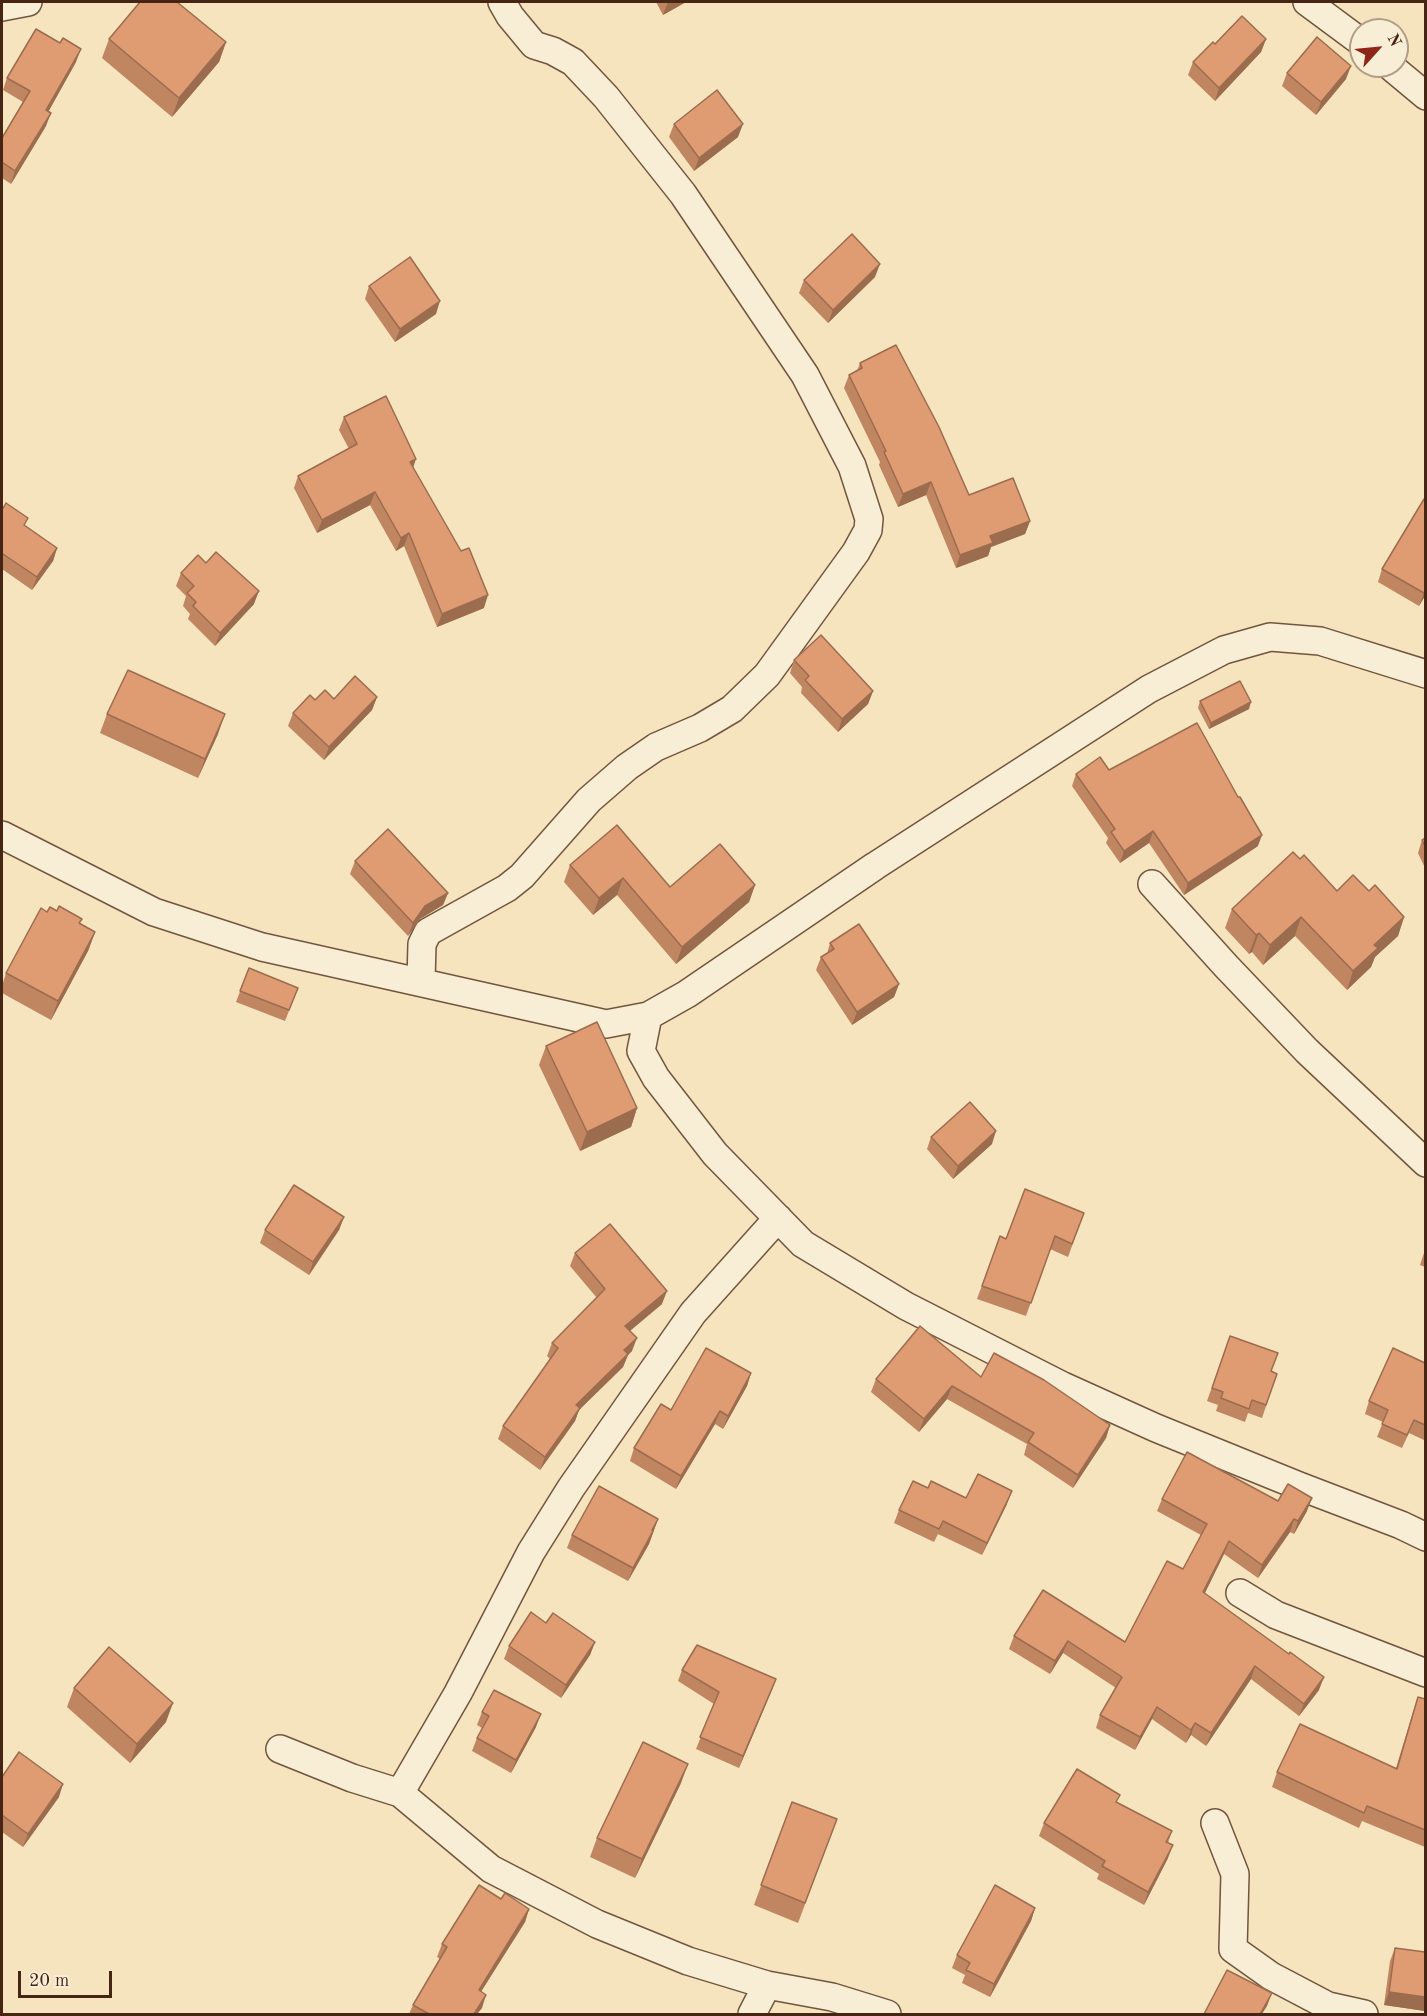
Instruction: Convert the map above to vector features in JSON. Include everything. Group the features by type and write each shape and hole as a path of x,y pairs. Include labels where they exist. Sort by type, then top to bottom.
{"street":[{"path":"2,7 28,2"},
{"path":"421,981 422,944 428,932 507,888 522,876 589,800 627,767 656,747 700,728 732,709 767,675 856,552 868,530 869,519 852,466 805,375 683,194 606,97 573,62 553,51 534,45 510,16 502,2"},
{"path":"1307,2 1349,33"},
{"path":"1404,78 1425,96"},
{"path":"2,835 154,912 262,947 606,1024 648,1016 687,994 885,860 1149,689 1224,650 1270,637 1320,641 1425,674"},
{"path":"1152,884 1307,1051 1425,1163"},
{"path":"648,1016 641,1051 657,1078 715,1154 804,1244 906,1306 1063,1386 1156,1428 1401,1525 1425,1537"},
{"path":"400,1793 458,1692 531,1552 571,1488 693,1313 778,1218"},
{"path":"1240,1593 1276,1615 1358,1649 1425,1673"},
{"path":"280,1749 352,1778 400,1793 491,1869 597,1924 688,1961 767,1985 832,1997 887,2014"},
{"path":"1215,1823 1235,1874 1233,1949 1270,1976 1328,2006 1364,2014"},
{"path":"752,2014 767,1985"}],"building":[{"path":"140,2 177,2 226,42 179,98 109,39"},
{"path":"1242,16 1266,39 1219,88 1193,62 1213,42 1215,44"},
{"path":"36,29 60,43 63,38 81,49 46,110 51,113 15,171 2,162 2,138 30,91 7,78"},
{"path":"1317,37 1349,64 1349,68 1321,102 1287,73"},
{"path":"717,90 743,124 699,158 674,124"},
{"path":"852,234 880,264 833,310 804,280"},
{"path":"410,257 440,301 400,329 369,286"},
{"path":"896,345 939,427 969,495 1013,478 1030,521 990,536 993,543 960,555 931,482 903,494 884,452 886,451 849,375 862,368 860,363"},
{"path":"386,396 416,459 410,462 461,551 469,548 488,595 442,614 409,533 401,538 375,492 322,520 298,476 357,444 344,417"},
{"path":"1424,499 1425,591 1424,593 1382,569"},
{"path":"6,503 28,518 24,525 57,548 37,577 3,554 2,556 2,510"},
{"path":"216,552 259,591 220,633 193,606 196,602 187,593 194,586 181,573 198,555 206,563"},
{"path":"821,635 873,691 842,719 805,680 809,676 794,660"},
{"path":"128,670 225,714 205,759 107,714"},
{"path":"355,676 377,697 329,747 293,713 310,695 315,700 325,690 334,699"},
{"path":"1240,681 1251,702 1211,723 1200,701"},
{"path":"1197,723 1262,835 1188,883 1153,831 1124,851 1111,832 1115,829 1076,774 1100,757 1109,770"},
{"path":"617,825 670,887 720,844 755,885 682,947 623,878 599,898 570,865"},
{"path":"388,829 448,893 425,906 413,923 355,861"},
{"path":"1293,852 1300,859 1304,855 1337,891 1353,875 1369,891 1375,885 1404,917 1374,945 1378,948 1353,971 1301,917 1270,945 1259,933 1256,935 1232,909"},
{"path":"59,906 82,919 79,923 95,932 58,1001 6,973 41,908 47,912 50,907 57,911"},
{"path":"859,924 899,984 857,1012 821,957 834,949 830,943"},
{"path":"249,968 298,988 289,1010 240,991"},
{"path":"597,1022 637,1108 587,1132 546,1046"},
{"path":"970,1102 996,1131 958,1166 931,1137"},
{"path":"294,1185 344,1217 313,1262 265,1230"},
{"path":"1025,1189 1084,1213 1072,1244 1055,1236 1031,1303 982,1286 1000,1236 1006,1239"},
{"path":"610,1224 667,1291 625,1326 637,1338 624,1350 628,1354 576,1405 580,1408 545,1457 503,1426 558,1348 552,1343 605,1289 575,1253"},
{"path":"920,1326 981,1377 994,1353 1044,1380 1110,1425 1078,1475 1028,1442 1034,1433 952,1386 924,1419 876,1379"},
{"path":"1230,1336 1278,1353 1271,1371 1277,1374 1266,1405 1252,1400 1249,1409 1221,1398 1223,1392 1212,1388"},
{"path":"706,1348 751,1373 728,1416 720,1411 681,1476 634,1448 661,1404 671,1410"},
{"path":"1393,1348 1425,1363 1425,1425 1414,1420 1407,1435 1382,1424 1388,1410 1369,1401"},
{"path":"1187,1452 1278,1501 1288,1484 1312,1498 1298,1521 1294,1519 1262,1565 1229,1541 1203,1592 1324,1677 1304,1704 1255,1666 1211,1733 1195,1723 1191,1730 1157,1707 1140,1737 1100,1715 1122,1677 1068,1641 1055,1661 1014,1636 1043,1590 1125,1642 1167,1561 1183,1569 1207,1524 1162,1499"},
{"path":"978,1474 1012,1491 987,1543 943,1521 939,1529 899,1510 913,1481 928,1488 931,1481 966,1498"},
{"path":"599,1486 658,1519 633,1568 572,1535"},
{"path":"531,1612 546,1623 553,1613 595,1642 566,1685 509,1646"},
{"path":"697,1645 776,1679 743,1756 700,1737 719,1692 682,1670"},
{"path":"109,1647 173,1703 137,1744 74,1688"},
{"path":"494,1690 541,1714 516,1760 477,1738 489,1716 482,1712"},
{"path":"1418,1697 1425,1699 1425,1830 1367,1806 1364,1813 1277,1772 1300,1724 1397,1769"},
{"path":"643,1742 688,1764 642,1859 597,1838"},
{"path":"19,1752 63,1784 28,1834 2,1815 2,1777"},
{"path":"1077,1769 1120,1795 1116,1802 1172,1831 1166,1842 1173,1845 1148,1892 1102,1866 1105,1861 1044,1823"},
{"path":"792,1802 837,1819 805,1903 761,1885"},
{"path":"479,1885 501,1899 505,1893 529,1909 479,1990 486,1995 474,2014 429,2014 413,2005 447,1947 442,1944"},
{"path":"995,1885 1035,1908 994,1984 966,1970 970,1963 957,1955"},
{"path":"1395,1948 1425,1952 1425,1997 1389,1992"},
{"path":"1227,1970 1272,1993 1260,2014 1204,2014"}]}
